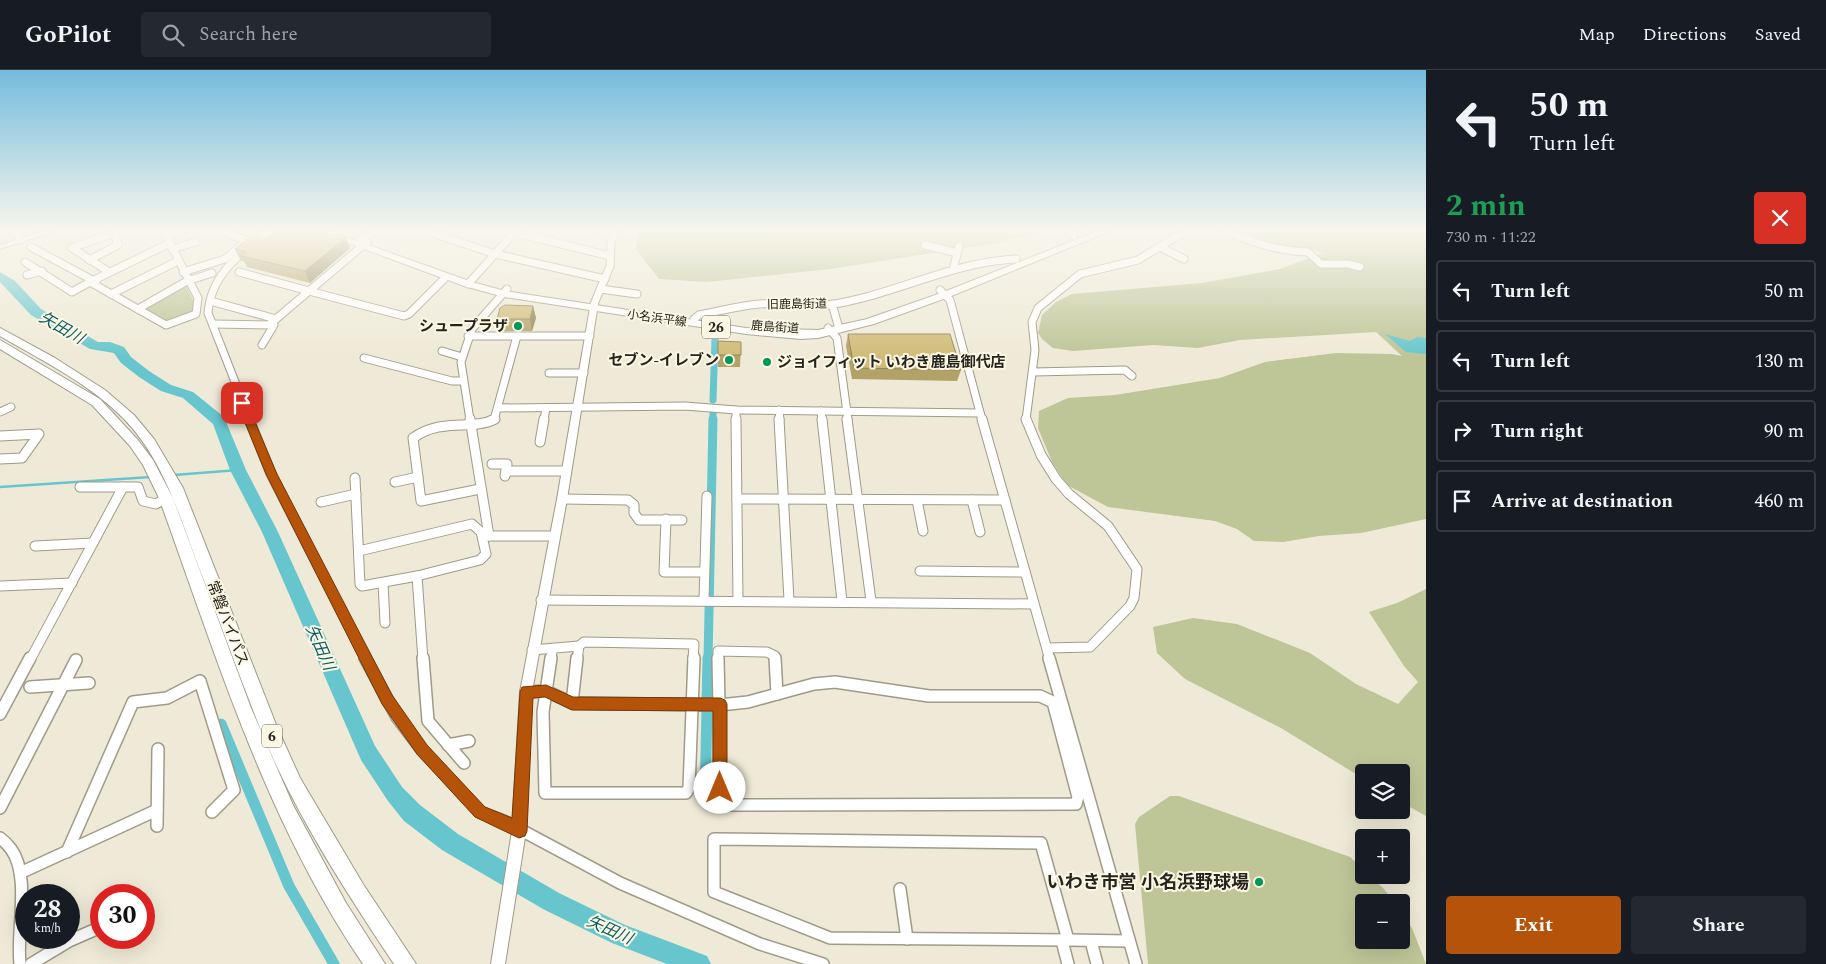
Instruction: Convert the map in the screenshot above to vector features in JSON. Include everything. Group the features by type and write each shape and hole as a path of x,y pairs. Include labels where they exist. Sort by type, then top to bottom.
{"main road":[{"name":"小名浜平線","path":"447,274 505,292 769,333 801,335 870,322 991,274"},
{"name":"26","path":"942,292 983,274"},
{"name":"鹿島街道","path":"594,306 774,329 833,328"},
{"name":"常磐バイパス","path":"0,331 107,396 132,419 162,463 168,492 255,739 279,795 339,910 374,964"},
{"name":"常磐バイパス","path":"0,344 96,402 119,424 168,492 294,784 356,891 406,964"}],"street":[{"path":"27,275 33,274"},
{"path":"45,274 72,292 106,274"},
{"path":"79,274 141,308 166,325 196,314 198,298 184,274"},
{"path":"114,293 153,274"},
{"path":"141,308 187,281 210,274"},
{"path":"220,274 209,300 208,313 271,474 387,700 422,750 473,805 492,818 506,822 518,836 760,944 823,964"},
{"path":"245,274 404,316 409,314 444,279"},
{"path":"213,324 273,322 328,274"},
{"path":"470,282 477,274"},
{"path":"582,274 605,279"},
{"path":"498,964 518,836 526,692 532,650 562,500 594,306 606,274"},
{"name":"旧鹿島街道","path":"694,319 699,315 759,304 832,304 881,292 941,274"},
{"path":"1047,648 1084,648 1093,644 1130,606 1134,598 1137,569 1115,534 1069,494 1047,467 1026,419 1035,350 1032,322 1038,308 1064,285 1081,274"},
{"path":"600,289 637,294"},
{"path":"356,478 360,584 366,586 383,583 482,559 486,554 486,536 463,381 462,357 472,328 505,292"},
{"path":"942,292 950,300 1024,572 1136,964"},
{"path":"214,302 273,322"},
{"path":"832,304 833,328 836,338 871,601"},
{"path":"262,345 275,326 273,322"},
{"path":"468,336 590,336"},
{"path":"480,489 421,501 413,438 420,431 469,422 495,420 517,336"},
{"path":"442,351 462,357"},
{"path":"364,358 452,381 463,381"},
{"path":"557,367 584,370"},
{"path":"549,373 584,370"},
{"path":"1033,372 1125,370 1132,376"},
{"path":"0,412 11,406"},
{"path":"498,408 685,406 736,410 980,413"},
{"path":"540,442 546,408"},
{"path":"736,410 738,600"},
{"path":"778,410 789,600"},
{"path":"821,411 842,601"},
{"path":"0,436 39,434 22,458 0,459"},
{"path":"492,464 507,464 506,474 566,471"},
{"path":"395,482 418,477"},
{"path":"80,487 138,487 143,501 156,504 168,492"},
{"path":"0,714 123,487"},
{"path":"321,502 356,494"},
{"path":"704,600 707,496"},
{"path":"737,499 1004,500"},
{"path":"562,500 628,500 634,505 634,513 639,520 682,520"},
{"path":"917,500 923,530"},
{"path":"972,500 980,532"},
{"path":"666,519 664,572 704,572"},
{"path":"359,551 472,524 479,528 486,536 555,536"},
{"path":"35,546 93,543"},
{"path":"920,571 1024,572"},
{"path":"417,576 428,720 464,763"},
{"path":"0,586 72,583"},
{"path":"383,583 385,623"},
{"path":"541,600 789,600 1034,604"},
{"path":"584,642 694,644 696,704 689,788 686,793 545,793 543,712 552,651 558,646 579,646 584,642"},
{"path":"572,703 579,646"},
{"path":"532,650 552,651"},
{"path":"526,692 546,691 572,703 716,704 751,702 776,694 833,682 859,684 915,696 1040,696 1053,702 1078,797 1076,804 720,805 716,704 718,651 767,652 775,656 776,694"},
{"path":"0,808 76,660"},
{"path":"68,852 133,702 167,698 200,681 234,790 212,812"},
{"path":"30,687 89,683"},
{"path":"448,745 469,740"},
{"path":"157,826 158,749"},
{"path":"20,873 157,810"},
{"path":"0,838 6,842 16,857 20,873 21,910 18,940 20,964"},
{"path":"1068,964 1065,941 1041,843 714,839 714,892 830,938 1065,941 1129,941"},
{"path":"900,889 907,939"},
{"path":"32,964 69,941 90,932"},
{"path":"1091,941 1097,964"}],"green space":[{"path":"655,274 785,274 707,282 659,279"},
{"path":"1254,274 1426,274 1426,519 1361,533 1319,536 1283,542 1254,541 1237,529 1215,521 1108,507 1067,485 1052,462 1038,428 1039,411 1068,398 1115,395 1220,378 1265,362 1336,353 1392,354 1402,356 1376,332 1240,340 1198,348 1153,345 1073,351 1053,348 1038,333 1042,315 1056,302 1072,294 1202,283"},
{"path":"186,285 194,302 194,312 165,322 143,310"},
{"path":"1426,589 1426,816 1410,807 1410,764 1355,764 1355,773 1281,728 1185,679 1157,653 1153,627 1193,618 1237,624 1310,653 1356,684 1398,704 1418,682 1404,666 1369,612 1397,603"},
{"name":"いわき市営 小名浜野球場","path":"1170,796 1179,796 1350,857 1355,862 1355,884 1379,884 1388,894 1355,894 1355,949 1410,949 1410,925 1426,964 1148,964 1135,824 1139,817"}],"water":[{"path":"1385,334 1410,341 1417,337 1426,338 1426,354 1406,352"}],"building":[{"path":"505,305 533,306 530,319 497,319 500,308"},
{"path":"848,334 950,334 961,370 854,368"},
{"path":"718,341 741,342 741,355 718,355"}],"waterway":[{"name":"矢田川","path":"0,276 11,284 36,312 95,346 110,346 119,350 126,360 144,374 166,388 188,395 219,421 238,470 270,532 368,753 395,794 412,813 450,842 551,901 620,935 699,964"},
{"path":"713,400 715,339"},
{"path":"713,412 713,419"},
{"path":"708,660 713,419"},
{"path":"174,475 238,470"},
{"path":"0,487 151,477"},
{"path":"705,802 708,658"},
{"path":"221,724 289,886 334,964"}],"place":[{"name":"シュープラザ","path":"518,326"},
{"name":"セブン-イレブン","path":"729,360"},
{"name":"ジョイフィット いわき鹿島御代店","path":"767,362"},
{"name":"いわき市営 小名浜野球場","path":"1259,882"}],"route":[{"path":"242,403 271,474 387,700 397,717 422,750 480,812 506,822 519,831 526,692 546,691 572,703 720,704 720,788"}]}
